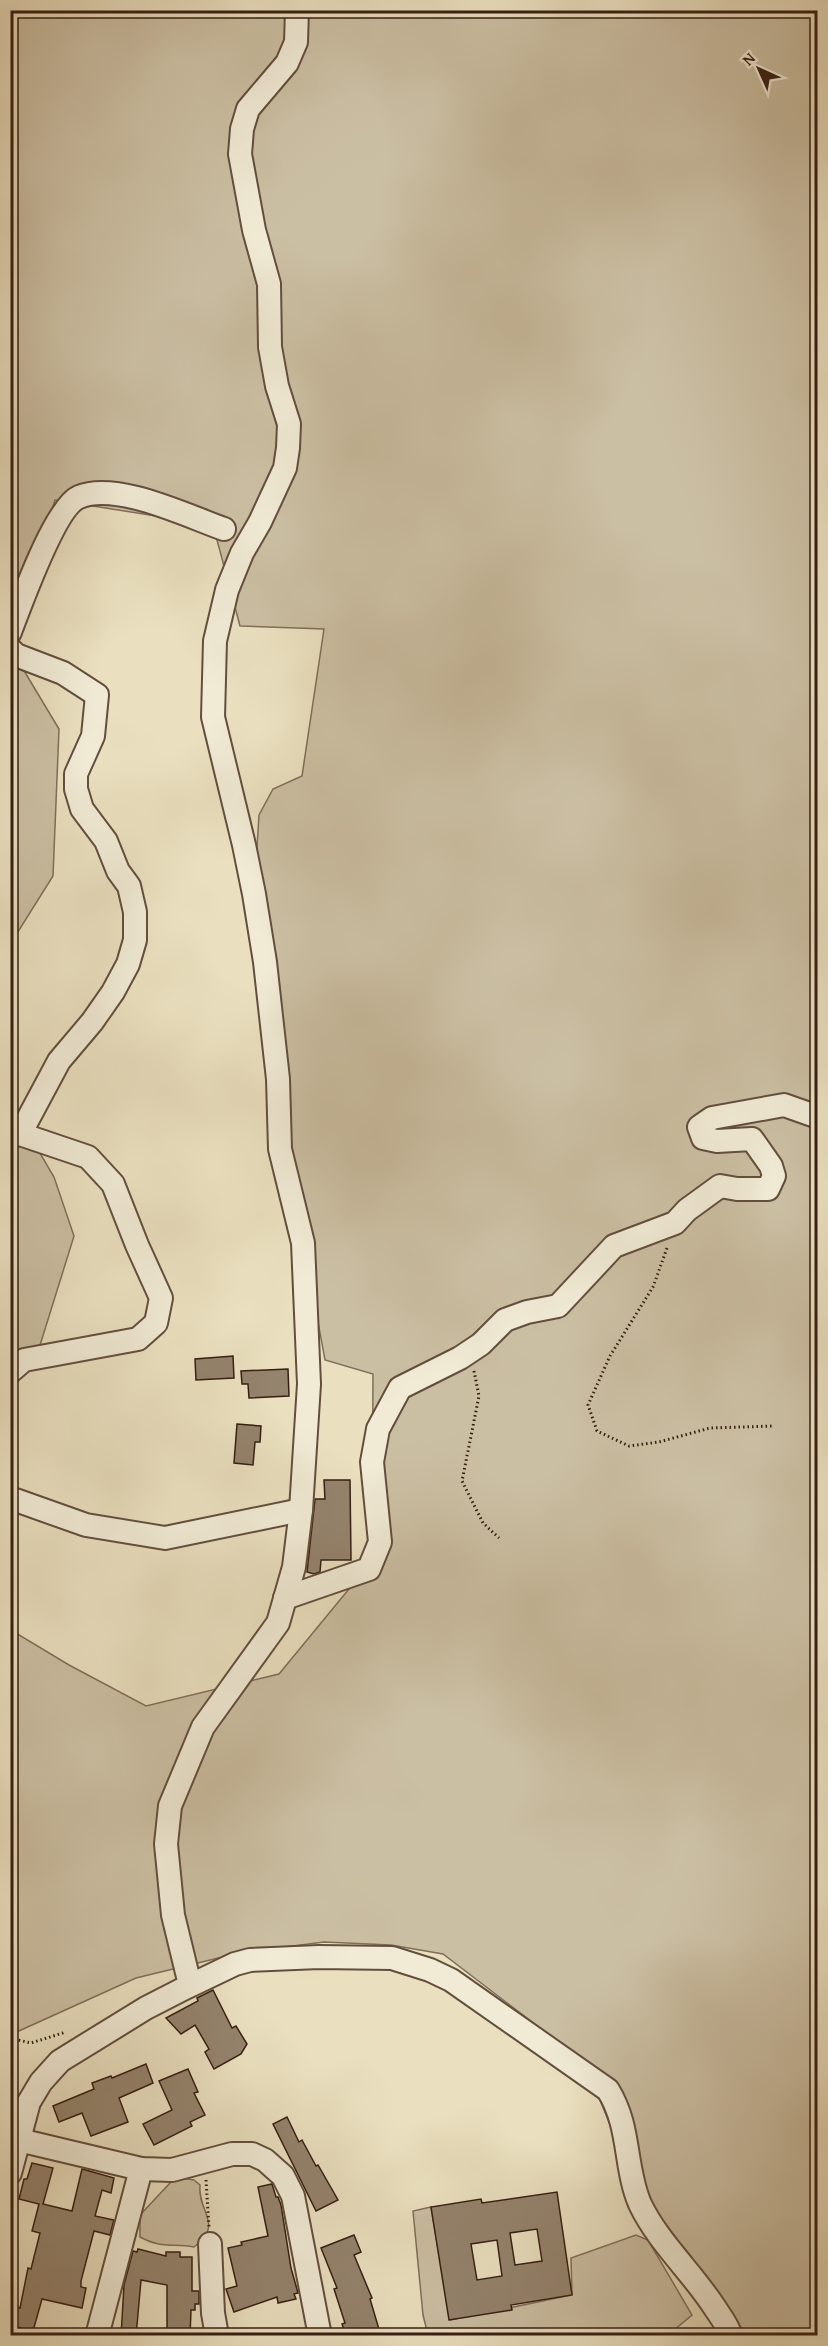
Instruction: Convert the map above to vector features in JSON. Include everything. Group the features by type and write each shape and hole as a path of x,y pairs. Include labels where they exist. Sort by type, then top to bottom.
{"street":[{"path":"190,1985 173,1915 166,1844 170,1806 202,1727 278,1623 294,1567 301,1510 309,1384 303,1243 280,1149 278,1079 254,894 213,717 215,641 227,590 242,553 260,522 285,468 288,448 289,424 277,387 270,347 269,284 254,230 240,154 242,129 248,109 287,63 296,42 297,10"},
{"path":"10,632 35,565 63,514 76,498 99,492 132,496 224,529"},
{"path":"10,649 16,656 63,673 97,695 93,736 76,774 76,789 82,809 106,841 118,871 129,886 135,912 135,940 128,964 113,992 92,1022 59,1061 15,1135 88,1157 113,1184 137,1245 162,1298 156,1323 138,1339 24,1360 10,1372"},
{"path":"285,1598 369,1569 380,1542 372,1462 378,1429 400,1388 470,1352 505,1320 527,1312 558,1306 614,1246 675,1223 687,1210 720,1186 737,1189 768,1189 774,1176 771,1166 753,1139 717,1141 703,1138 699,1127 712,1119 784,1105 818,1117"},
{"path":"10,1498 86,1525 165,1538 301,1510"},
{"path":"10,2173 29,2102 41,2082 60,2061 146,2008 235,1964 250,1960 319,1957 392,1958 430,1970 451,1980 608,2090 618,2105 624,2126 640,2203 657,2234 690,2272 731,2336"},
{"path":"19,2140 141,2169 172,2170 232,2154 252,2154 265,2160 283,2176 293,2196 320,2336"},
{"path":"97,2336 141,2169"},
{"path":"210,2244 213,2313 217,2336"}],"path":[{"path":"675,1223 653,1287 610,1356 588,1405 597,1431 629,1446 659,1442 710,1428 774,1426"},
{"path":"470,1352 479,1396 462,1481 483,1523 499,1538"},
{"path":"10,2038 31,2043 75,2029"},
{"path":"204,2162 210,2244"}],"shaded area":[{"path":"11,11 817,11 817,2335 738,2335 690,2255 651,2211 617,2142 600,2100 540,2028 443,1954 391,1945 324,1942 239,1953 136,1978 19,2031 11,2029 11,1630 69,1665 146,1706 279,1674 372,1561 373,1374 325,1360 298,1214 254,894 259,815 273,789 302,776 324,629 240,626 213,525 55,500 11,646"},
{"path":"11,649 59,729 53,876 11,943"},
{"path":"10,1102 54,1177 74,1236 36,1358 10,1375"},
{"path":"182,2178 194,2180 200,2185 202,2203 209,2224 203,2239 194,2247 161,2244 140,2237 140,2215 171,2182"},
{"path":"431,2207 450,2320 572,2295 571,2258 636,2235 648,2240 692,2315 668,2335 428,2335 423,2315 413,2211"}],"building":[{"path":"233,1356 234,1378 196,1380 195,1359"},
{"path":"288,1369 289,1396 249,1398 248,1384 242,1384 241,1371"},
{"path":"237,1424 261,1426 260,1442 255,1442 253,1465 234,1463"},
{"path":"324,1480 350,1480 351,1560 321,1560 320,1572 314,1574 307,1572 315,1499 325,1499"},
{"path":"213,1990 232,2028 236,2026 247,2044 241,2054 214,2069 205,2052 209,2049 195,2025 181,2034 166,2018"},
{"path":"146,2064 153,2083 119,2098 128,2122 91,2136 82,2113 59,2122 53,2106 94,2089 92,2083 111,2076 112,2078"},
{"path":"188,2069 198,2092 194,2093 205,2115 190,2122 192,2126 154,2145 143,2124 172,2110 159,2081"},
{"path":"287,2117 299,2142 302,2140 338,2200 316,2211 273,2124"},
{"path":"32,2163 53,2168 43,2204 72,2211 82,2169 114,2178 111,2193 102,2190 95,2216 114,2220 110,2235 94,2231 81,2281 81,2287 86,2288 82,2308 42,2299 33,2331 10,2325 13,2306 20,2308 28,2268 31,2269 40,2233 32,2231 39,2204 19,2199 24,2179 27,2179"},
{"path":"272,2184 281,2205 291,2268 298,2293 294,2294 296,2299 278,2303 277,2297 234,2312 226,2289 237,2286 228,2248 242,2245 241,2242 268,2236 258,2187"},
{"path":"557,2192 572,2295 511,2305 512,2310 449,2320 431,2207 481,2199 482,2203","holes":["537,2229 542,2261 515,2265 510,2233","497,2240 502,2276 477,2280 471,2244"]},
{"path":"354,2235 361,2252 354,2255 372,2298 370,2299 381,2336 346,2336 342,2324 345,2323 334,2289 337,2288 321,2248"},
{"path":"138,2249 166,2256 166,2252 180,2252 180,2257 192,2257 192,2291 199,2291 199,2304 195,2304 195,2310 191,2310 190,2336 167,2336 167,2285 141,2280 136,2336 121,2336 124,2285 133,2251 137,2252"}]}
